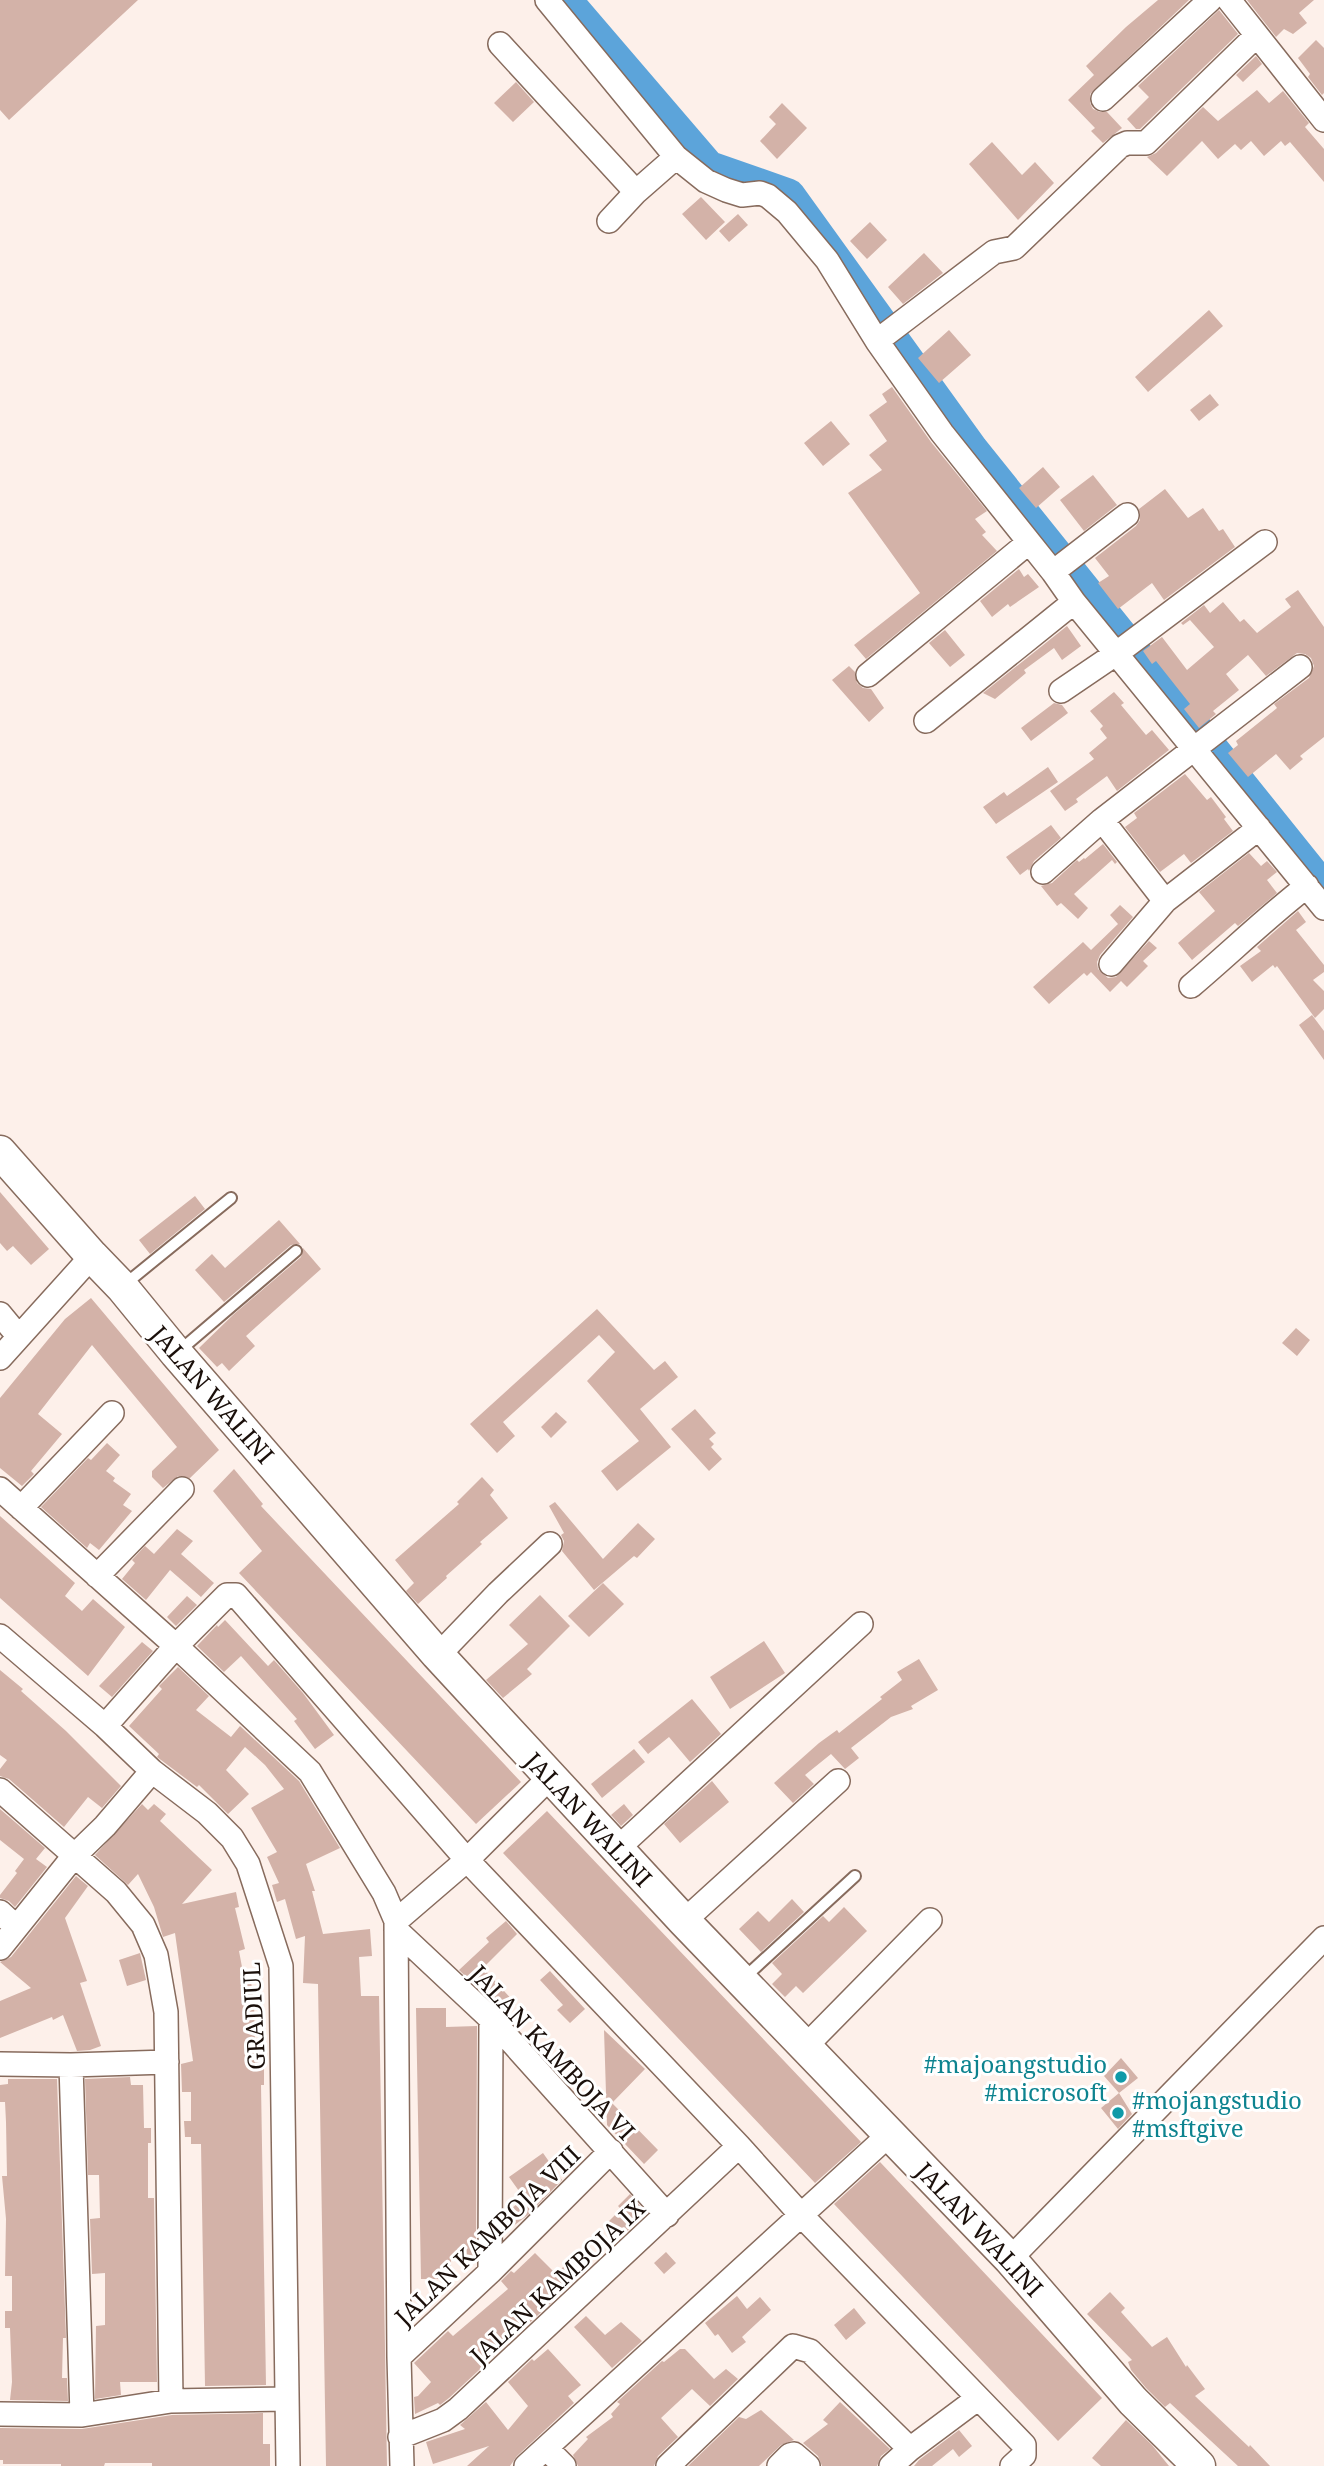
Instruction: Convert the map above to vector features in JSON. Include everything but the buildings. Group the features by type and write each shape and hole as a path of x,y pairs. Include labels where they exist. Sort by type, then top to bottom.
{"street":[{"path":"547,0 676,157 706,181 726,190 742,195 760,193 778,202 827,260 942,433 1028,543 1059,567 1073,602 1125,648 1259,828 1324,907"},
{"path":"1103,99 1210,0"},
{"path":"1229,0 1324,120"},
{"path":"881,339 994,252 1014,248 1120,146 1127,143 1146,143 1151,139 1256,36"},
{"path":"499,44 636,192"},
{"path":"610,221 636,192 676,157"},
{"path":"1059,567 1128,515"},
{"path":"1061,691 1125,648 1265,542"},
{"path":"868,675 1028,543"},
{"path":"926,720 1073,602"},
{"path":"1043,872 1102,820 1300,667"},
{"path":"1102,820 1165,901"},
{"path":"1111,964 1165,901 1259,828"},
{"path":"1191,986 1259,928 1269,915 1307,886"},
{"name":"JALAN WALINI","path":"0,1152 122,1287 437,1654 684,1921 1010,2259 1133,2401 1199,2466"},
{"path":"0,1358 92,1256"},
{"path":"0,1314 19,1337"},
{"path":"21,1508 112,1413"},
{"path":"0,1489 176,1646 310,1772 384,1893 396,1925 402,2466"},
{"path":"97,1576 182,1489"},
{"path":"437,1654 550,1544"},
{"path":"105,1726 176,1646 228,1595 236,1595 467,1860 739,2146 801,2215 1024,2445 1024,2455 1012,2466"},
{"path":"617,1849 861,1624"},
{"name":"GRADIUL","path":"0,1636 105,1726 152,1771 207,1812 232,1838 248,1864 281,1966 288,2466"},
{"path":"0,1948 8,1919 105,1826 152,1771"},
{"path":"396,1925 467,1860 550,1777"},
{"path":"684,1921 838,1781"},
{"path":"0,1790 116,1892 143,1925 156,1955 166,2012 171,2401"},
{"path":"806,2046 930,1920"},
{"name":"JALAN KAMBOJA VI","path":"396,1925 491,2019 667,2215"},
{"path":"1010,2259 1324,1938"},
{"path":"490,2272 491,2019"},
{"path":"0,2064 167,2062"},
{"path":"71,2065 82,2415"},
{"path":"526,2466 891,2133"},
{"name":"JALAN KAMBOJA IX","path":"400,2437 443,2420 458,2409 739,2146"},
{"name":"JALAN KAMBOJA VIII","path":"399,2357 490,2272 611,2151"},
{"path":"668,2466 793,2346 810,2351 910,2449"},
{"path":"0,2414 82,2415 171,2401 287,2399"},
{"path":"891,2466 978,2399"},
{"path":"546,2448 564,2466"},
{"path":"779,2466 794,2454 808,2466"}],"lane":[{"path":"122,1287 231,1199"},
{"path":"176,1353 296,1251"},
{"path":"742,1980 855,1876"}],"waterway":[{"path":"564,0 708,168 788,196 971,450 1324,890"}],"place":[{"name":"#majoangstudio #microsoft","path":"1121,2077"},
{"name":"#mojangstudio #msftgive","path":"1118,2113"}]}
